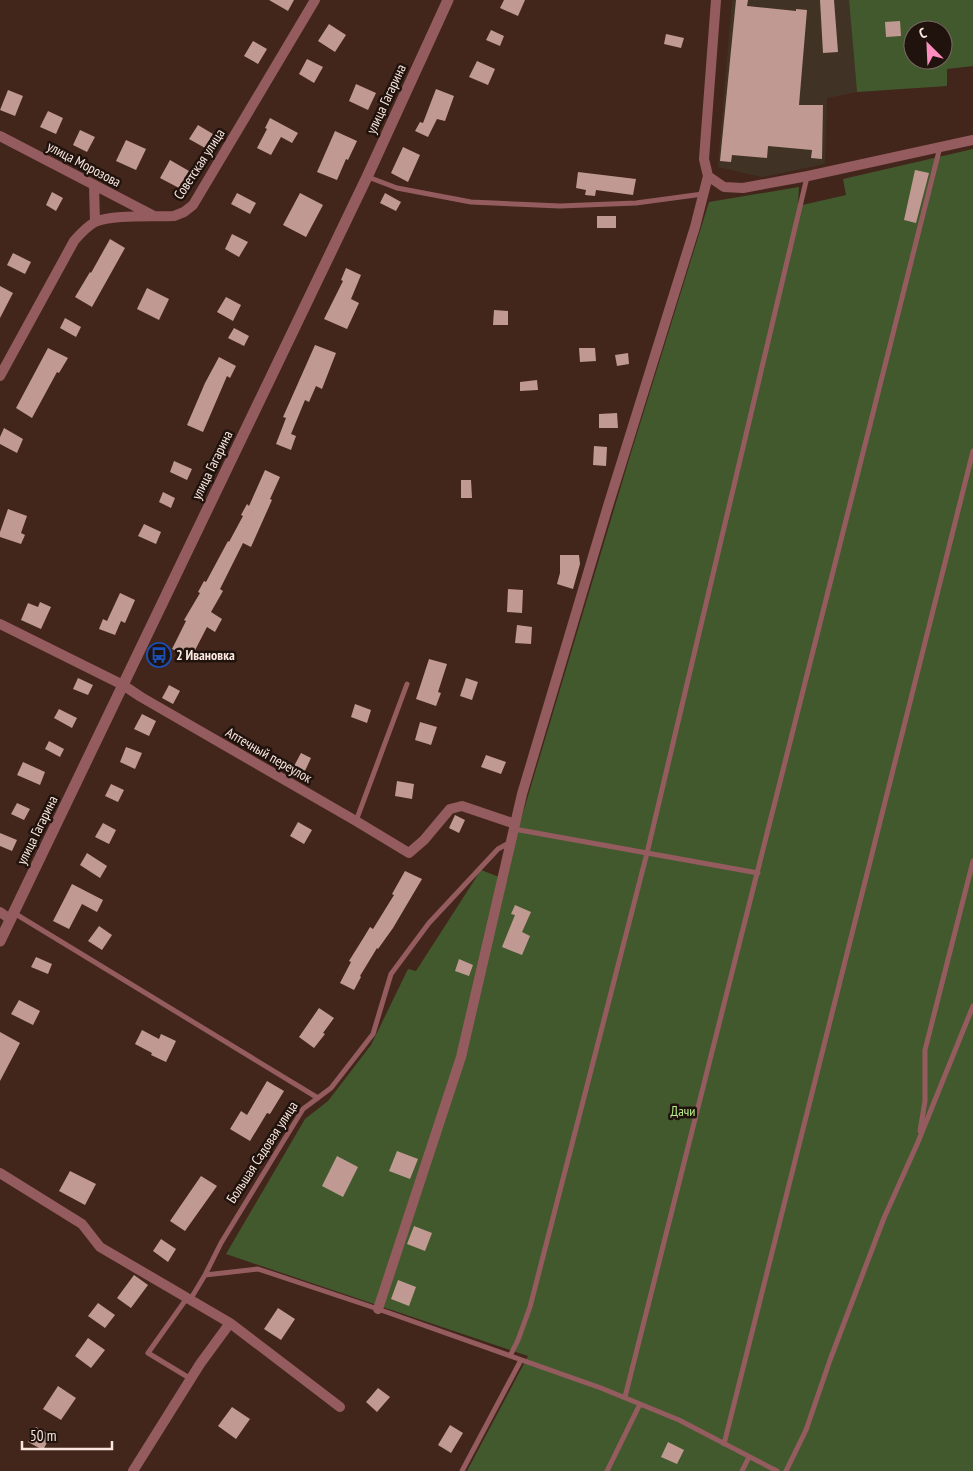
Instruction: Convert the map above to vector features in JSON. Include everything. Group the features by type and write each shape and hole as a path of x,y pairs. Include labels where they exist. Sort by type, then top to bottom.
{"street":[{"name":"Советская улица","path":"95,222 110,218 174,216 184,212 193,204 315,0"},
{"name":"улица Гагарина","path":"0,941 367,177 448,0"},
{"path":"378,1309 461,1057 527,776 695,227 708,176 704,159 716,0"},
{"name":"улица Морозова","path":"0,136 155,217"},
{"path":"708,176 724,187 743,188 808,176 973,140"},
{"path":"0,376 74,241 84,229 95,222 94,185"},
{"name":"Аптечный переулок","path":"0,624 123,685 356,820 409,853 424,840 450,809 462,806 514,827"},
{"path":"0,912 12,916"},
{"path":"0,1173 82,1224 100,1247 230,1323 340,1407"},
{"path":"133,1471 191,1379 230,1323"}],"lane":[{"path":"625,1397 940,148"},
{"path":"510,1356 530,1308 647,854 808,176"},
{"path":"367,177 397,188 471,202 560,206 636,203 703,194"},
{"path":"724,1444 973,451"},
{"path":"356,820 407,684"},
{"path":"514,827 647,854 758,873"},
{"name":"Большая Садовая улица","path":"191,1379 148,1353 205,1275 221,1243 303,1109 331,1088 373,1034 392,974 429,923 498,850 511,842"},
{"path":"918,1142 926,1101 925,1050 973,861"},
{"path":"12,916 318,1098"},
{"path":"786,1471 806,1430 830,1360 884,1218 918,1142 973,1006"},
{"path":"205,1275 258,1269 378,1309 625,1397 679,1420 776,1471"},
{"path":"462,1471 521,1360"},
{"path":"606,1471 640,1404"},
{"path":"742,1471 750,1457"}],"shaded area":[{"path":"732,0 849,0 857,92 827,98 825,164 762,177 718,167"}],"green space":[{"path":"849,0 973,0 973,66 953,68 953,20 903,20 903,70 947,70 947,86 857,92"},
{"name":"Дачи","path":"973,149 973,1471 467,1471 528,1356 226,1254 305,1119 328,1101 371,1045 408,969 416,971 481,870 507,880 519,826 630,456 709,202 799,187 798,206 846,195 843,179"}],"building":[{"path":"269,0 294,0 288,11"},
{"path":"504,0 525,0 518,16 500,8"},
{"path":"736,0 748,0 747,6 796,11 796,9 807,10 799,105 823,105 822,159 811,158 812,150 768,146 767,158 732,155 731,162 720,161"},
{"path":"820,0 834,0 838,52 823,53"},
{"path":"900,21 901,36 886,37 885,22"},
{"path":"329,24 346,35 335,52 318,41"},
{"path":"491,30 504,36 500,46 486,40"},
{"path":"666,34 684,38 681,48 664,44"},
{"path":"253,41 267,49 258,64 244,56"},
{"path":"307,59 323,67 314,83 299,74"},
{"path":"477,61 495,69 488,85 469,77"},
{"path":"356,84 376,93 368,110 349,101"},
{"path":"436,89 454,96 445,121 437,119 428,137 415,131 420,122 423,123"},
{"path":"8,90 23,96 15,116 0,110"},
{"path":"48,111 63,118 56,134 40,127"},
{"path":"270,118 298,133 292,143 281,137 271,155 257,148 267,129 265,128"},
{"path":"198,125 213,134 205,148 189,139"},
{"path":"80,130 95,137 87,152 73,145"},
{"path":"335,131 357,141 348,160 346,159 337,180 317,172"},
{"path":"126,140 146,149 136,170 116,161"},
{"path":"403,147 420,155 408,182 391,173"},
{"path":"170,160 189,171 179,188 160,178"},
{"path":"915,170 929,173 916,223 904,220"},
{"path":"578,172 636,179 633,195 596,190 595,196 585,195 586,190 576,188"},
{"path":"52,192 63,198 56,211 46,205"},
{"path":"237,193 256,203 250,214 231,204"},
{"path":"300,193 323,205 306,237 283,225"},
{"path":"385,193 401,202 396,211 380,203"},
{"path":"597,216 616,216 616,228 597,228"},
{"path":"232,234 248,242 239,257 225,249"},
{"path":"110,239 125,248 92,307 75,297"},
{"path":"13,253 31,262 25,274 7,265"},
{"path":"346,268 361,275 351,299 359,303 347,329 324,319 343,281 341,280"},
{"path":"0,286 13,293 0,318"},
{"path":"147,288 169,299 159,320 137,309"},
{"path":"226,297 241,305 233,321 217,312"},
{"path":"494,310 508,311 508,325 493,325"},
{"path":"65,318 81,327 76,337 60,328"},
{"path":"234,328 249,336 244,346 228,338"},
{"path":"315,345 336,353 322,389 316,386 309,402 305,400 291,434 296,436 291,450 276,444 286,418 283,417"},
{"path":"48,348 68,358 59,373 57,372 32,418 16,408"},
{"path":"579,348 595,348 596,361 580,362"},
{"path":"628,353 629,364 617,366 615,355"},
{"path":"219,357 236,366 230,378 227,376 203,432 187,425 205,383"},
{"path":"537,380 538,390 520,391 520,382"},
{"path":"617,413 618,428 599,428 599,414"},
{"path":"4,428 23,439 17,453 0,444 0,437"},
{"path":"594,446 607,447 606,466 593,465"},
{"path":"174,461 192,469 187,480 170,472"},
{"path":"265,470 280,477 270,499 272,500 251,547 243,543 220,589 223,591 211,612 222,619 215,632 207,627 191,658 172,649 186,621 184,620 200,593 198,592 204,581 206,582 229,542 243,516 241,515 247,504 249,506"},
{"path":"461,480 471,480 472,498 461,498"},
{"path":"163,492 175,498 171,508 159,502"},
{"path":"8,509 27,516 21,533 25,535 21,544 0,537"},
{"path":"144,524 161,532 156,544 138,536"},
{"path":"560,555 579,555 580,564 573,589 557,584 560,573"},
{"path":"508,589 523,590 522,613 507,612"},
{"path":"120,593 135,600 125,623 121,621 115,635 99,629 103,619 107,621"},
{"path":"40,602 51,607 41,629 21,620 28,603 38,607"},
{"path":"517,625 532,627 531,644 515,643"},
{"path":"429,659 447,664 438,692 441,693 436,706 416,699"},
{"path":"78,678 93,685 88,695 73,689"},
{"path":"466,678 478,682 472,700 460,696"},
{"path":"169,685 180,691 173,704 162,698"},
{"path":"355,704 371,710 367,723 351,717"},
{"path":"59,709 77,718 72,728 54,718"},
{"path":"142,714 156,721 149,736 134,729"},
{"path":"420,722 437,727 431,745 415,740"},
{"path":"49,741 64,749 60,757 45,749"},
{"path":"126,747 142,753 135,769 120,762"},
{"path":"301,753 311,758 304,773 293,768"},
{"path":"486,755 506,762 501,774 481,767"},
{"path":"23,762 45,772 40,785 17,775"},
{"path":"397,781 414,784 412,799 395,796"},
{"path":"111,784 124,790 118,802 105,796"},
{"path":"17,803 30,809 24,820 11,814"},
{"path":"455,815 465,820 459,833 449,828"},
{"path":"298,822 312,830 304,844 290,836"},
{"path":"103,823 116,830 109,844 95,837"},
{"path":"0,833 17,840 12,851 0,846"},
{"path":"87,853 107,866 100,878 80,865"},
{"path":"405,871 422,879 393,928 377,948 354,990 340,983 351,962 349,961 370,927 373,929 394,895 392,894"},
{"path":"72,884 103,900 97,912 82,904 69,929 53,921"},
{"path":"515,905 531,912 522,932 530,936 522,955 502,947 515,915 511,914"},
{"path":"99,926 112,935 102,950 88,941"},
{"path":"36,957 52,964 48,974 31,967"},
{"path":"459,959 473,965 469,976 455,971"},
{"path":"19,1000 40,1011 33,1025 11,1014"},
{"path":"319,1008 334,1018 314,1048 299,1037"},
{"path":"142,1030 159,1039 161,1034 176,1041 166,1062 135,1044"},
{"path":"0,1032 20,1043 0,1081"},
{"path":"267,1081 284,1091 270,1114 267,1113 250,1141 230,1129 241,1111 247,1115"},
{"path":"397,1151 418,1159 410,1179 389,1171"},
{"path":"337,1156 358,1167 343,1197 322,1186"},
{"path":"70,1171 96,1184 85,1205 59,1191"},
{"path":"201,1176 217,1186 185,1231 170,1221"},
{"path":"414,1226 432,1233 425,1251 407,1244"},
{"path":"161,1239 176,1249 168,1262 153,1251"},
{"path":"134,1275 148,1285 131,1308 117,1298"},
{"path":"398,1280 416,1287 409,1306 391,1299"},
{"path":"98,1303 115,1315 105,1328 88,1316"},
{"path":"278,1308 295,1319 281,1340 264,1329"},
{"path":"88,1338 105,1350 91,1368 75,1356"},
{"path":"58,1386 76,1398 61,1420 43,1409"},
{"path":"378,1388 390,1397 377,1412 366,1402"},
{"path":"232,1407 250,1419 236,1439 218,1426"},
{"path":"450,1425 463,1433 451,1453 438,1445"},
{"path":"36,1427 51,1435 43,1450 28,1442"},
{"path":"668,1442 684,1450 677,1464 661,1457"}],"place":[{"name":"2 Ивановка","path":"159,655"}]}
